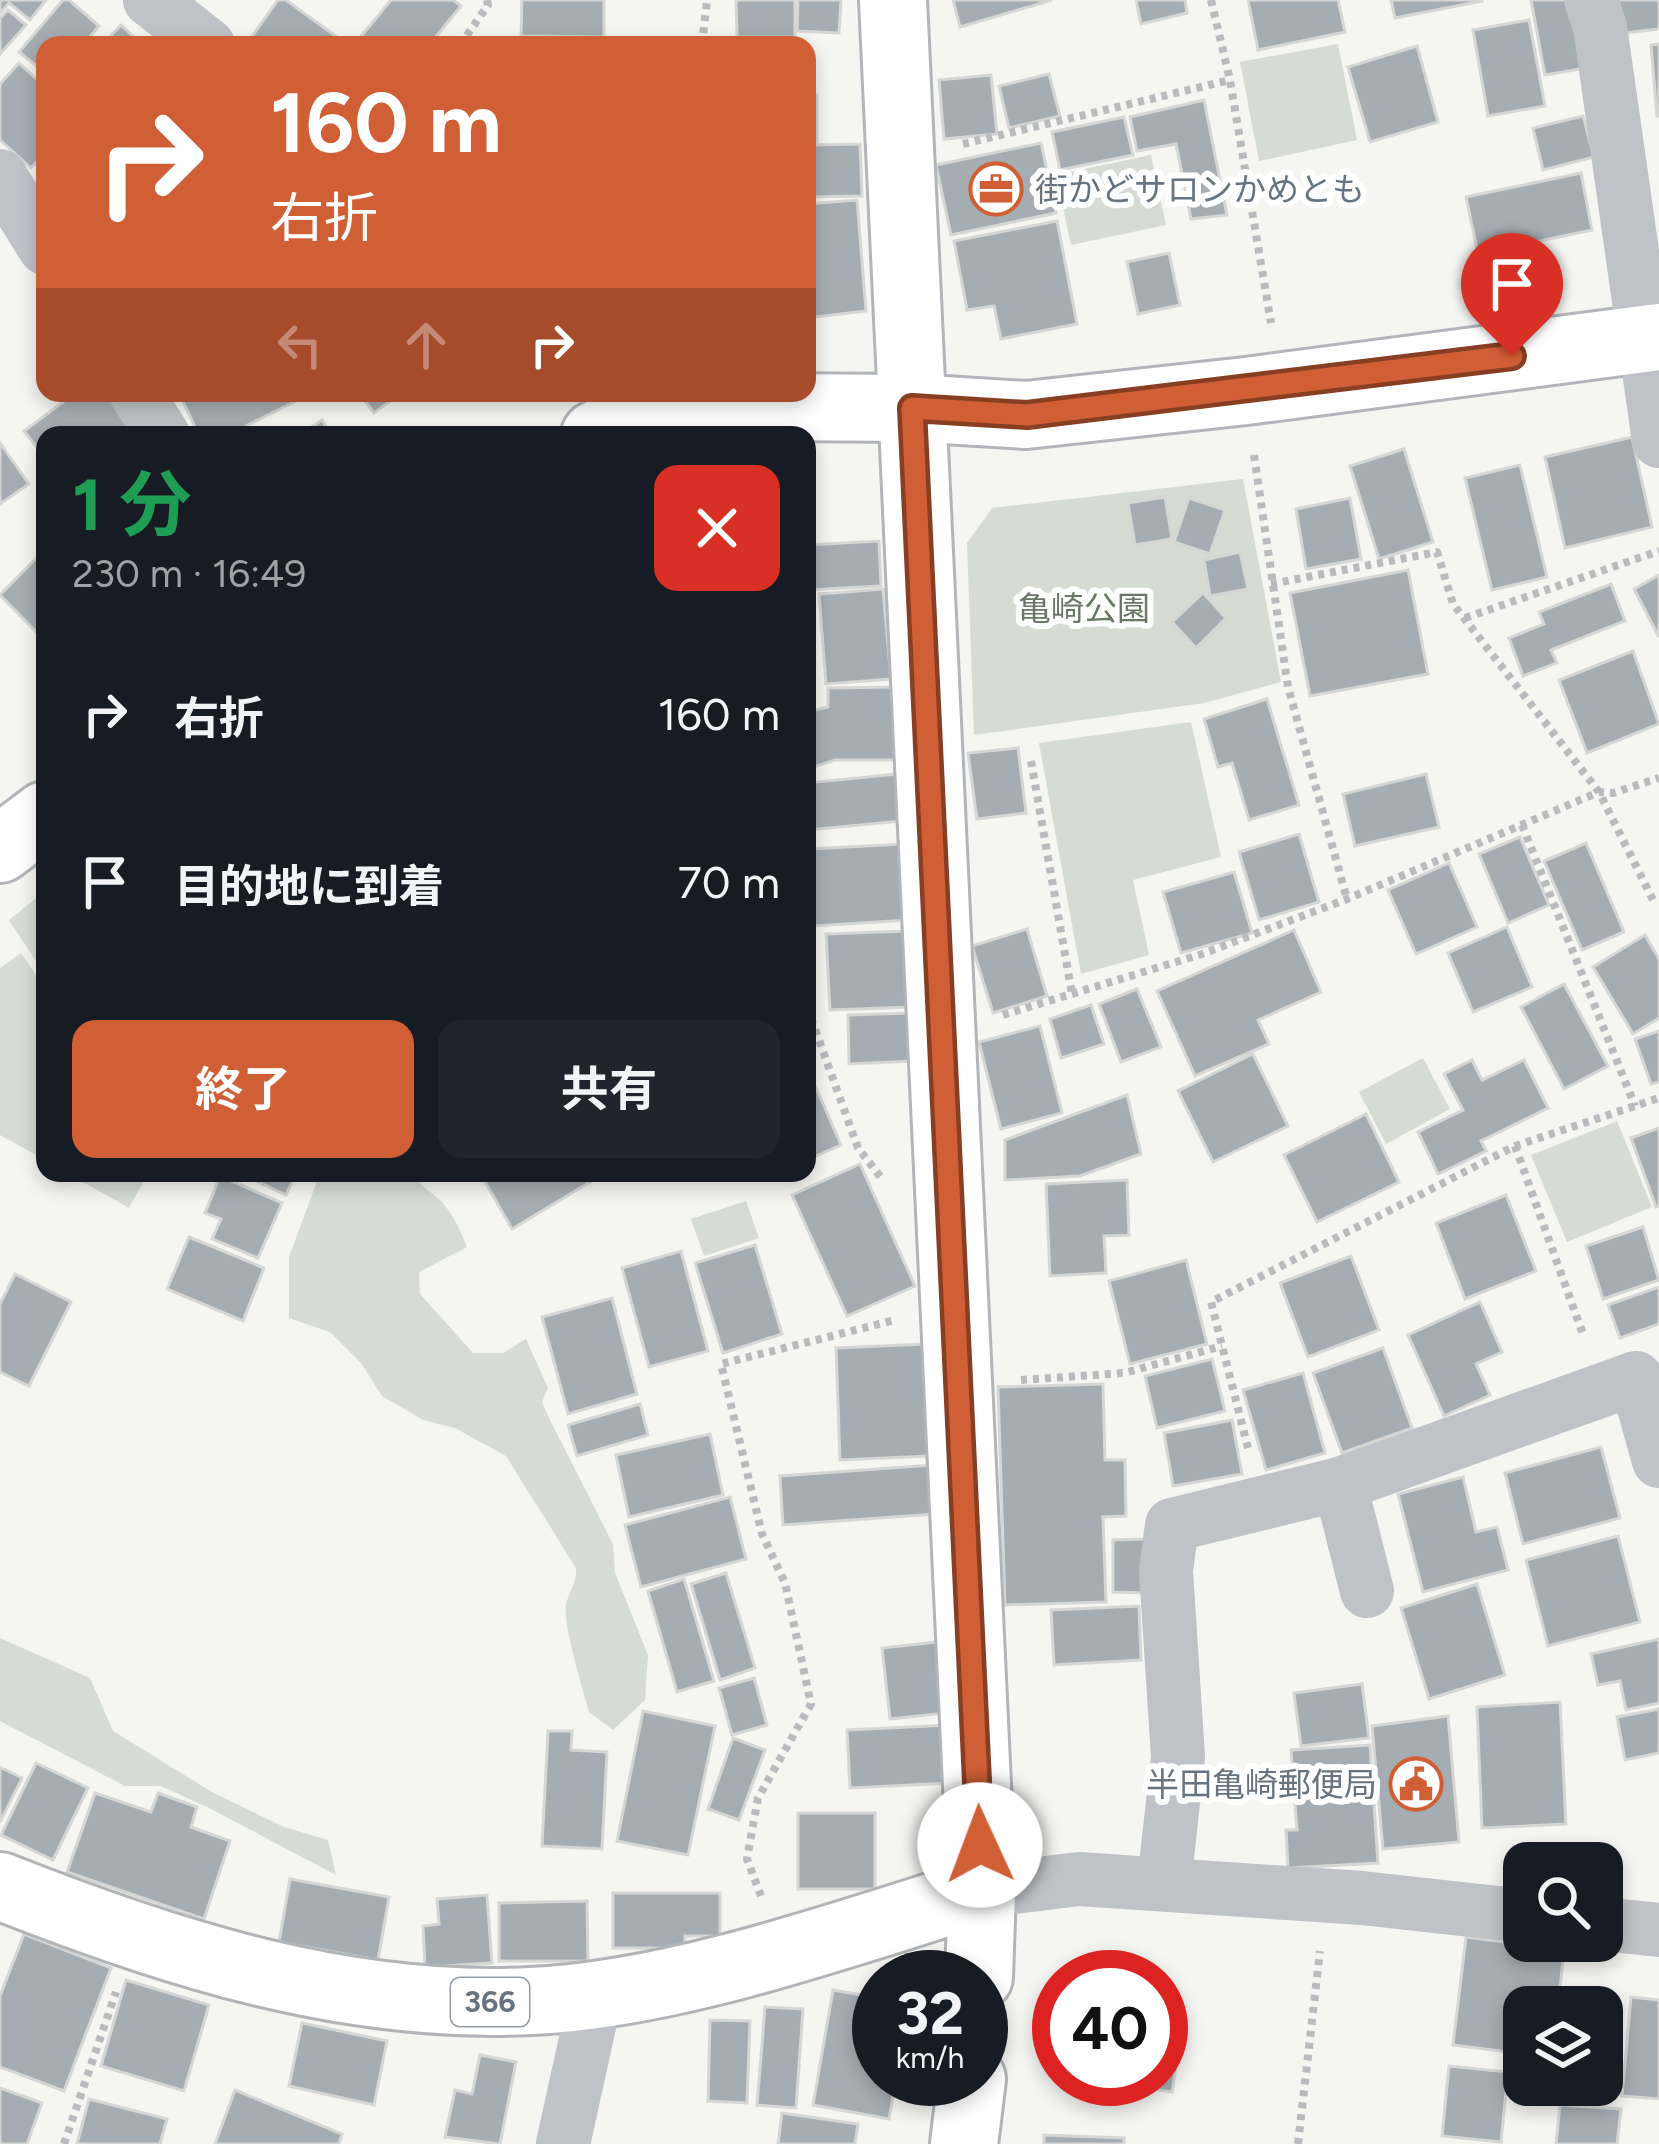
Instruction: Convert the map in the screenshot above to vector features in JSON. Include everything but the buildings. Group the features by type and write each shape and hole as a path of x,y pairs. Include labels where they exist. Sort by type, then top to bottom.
{"main road":[{"path":"893,0 960,1384 982,1892 980,1950"},
{"path":"627,415 769,407 1027,415 1652,338"},
{"path":"0,849 36,822"},
{"name":"366","path":"0,1886 135,1937 317,1985 409,1998 535,2001 691,1976 982,1892"},
{"path":"964,2144 969,2106"}],"street":[{"path":"150,0 196,36"},
{"path":"1591,0 1600,27 1652,338 1659,441"},
{"path":"0,176 36,234"},
{"path":"1164,1884 1178,1757 1166,1571 1172,1525 1340,1484 1636,1378 1659,1461"},
{"path":"1340,1484 1367,1591"},
{"path":"982,1892 1047,1880 1164,1884 1503,1914"},
{"path":"1623,1926 1659,1930"},
{"path":"563,2144 596,1994"}],"path":[{"path":"466,36 487,0"},
{"path":"703,36 707,0"},
{"path":"1211,0 1230,80 1271,324"},
{"path":"951,147 1230,80"},
{"path":"1246,391 1288,687 1347,899"},
{"path":"1465,617 1659,551"},
{"path":"1270,584 1437,552 1453,604 1599,792 1654,902"},
{"path":"1031,761 1072,994"},
{"path":"944,1032 1202,954 1347,899 1599,792 1613,794 1659,778"},
{"path":"1522,825 1635,1106"},
{"path":"816,1031 858,1148 886,1183"},
{"path":"1262,1502 1211,1302 1515,1146 1659,1098"},
{"path":"1515,1146 1603,1389"},
{"path":"781,1951 747,1859 758,1798 811,1704 785,1583 762,1534 721,1364 908,1317 955,1272"},
{"path":"960,1384 1124,1373 1222,1346"},
{"path":"1298,2144 1327,1895"},
{"path":"64,2144 135,1937"}],"green space":[{"path":"1338,44 1357,140 1259,161 1240,62"},
{"path":"1151,155 1166,225 1071,245 1056,175"},
{"name":"亀崎公園","path":"1243,479 1281,682 1204,703 974,735 967,543 992,508"},
{"path":"1191,722 1221,857 1133,880 1149,955 1081,974 1039,743"},
{"path":"36,898 36,961 9,920"},
{"path":"21,953 36,975 36,1155 0,1135 0,968"},
{"path":"1423,1058 1450,1109 1386,1144 1359,1092"},
{"path":"1617,1121 1652,1207 1567,1242 1531,1155"},
{"path":"83,1182 143,1182 129,1208"},
{"path":"317,1182 420,1182 446,1207 467,1247 419,1272 420,1294 473,1353 503,1353 526,1339 548,1388 542,1402 613,1544 615,1573 648,1655 645,1700 613,1730 589,1712 570,1642 566,1605 576,1568 506,1456 455,1428 423,1420 382,1396 361,1363 330,1332 289,1318 289,1257"},
{"path":"746,1201 759,1238 704,1256 691,1219"},
{"path":"0,1638 90,1678 113,1731 212,1792 284,1827 328,1840 336,1875 161,1786 125,1786 0,1721"}],"place":[{"name":"街かどサロンかめとも","path":"996,189"},
{"name":"半田亀崎郵便局","path":"1416,1784"}],"route":[{"path":"980,1845 912,408 1027,415 1512,356"}]}
